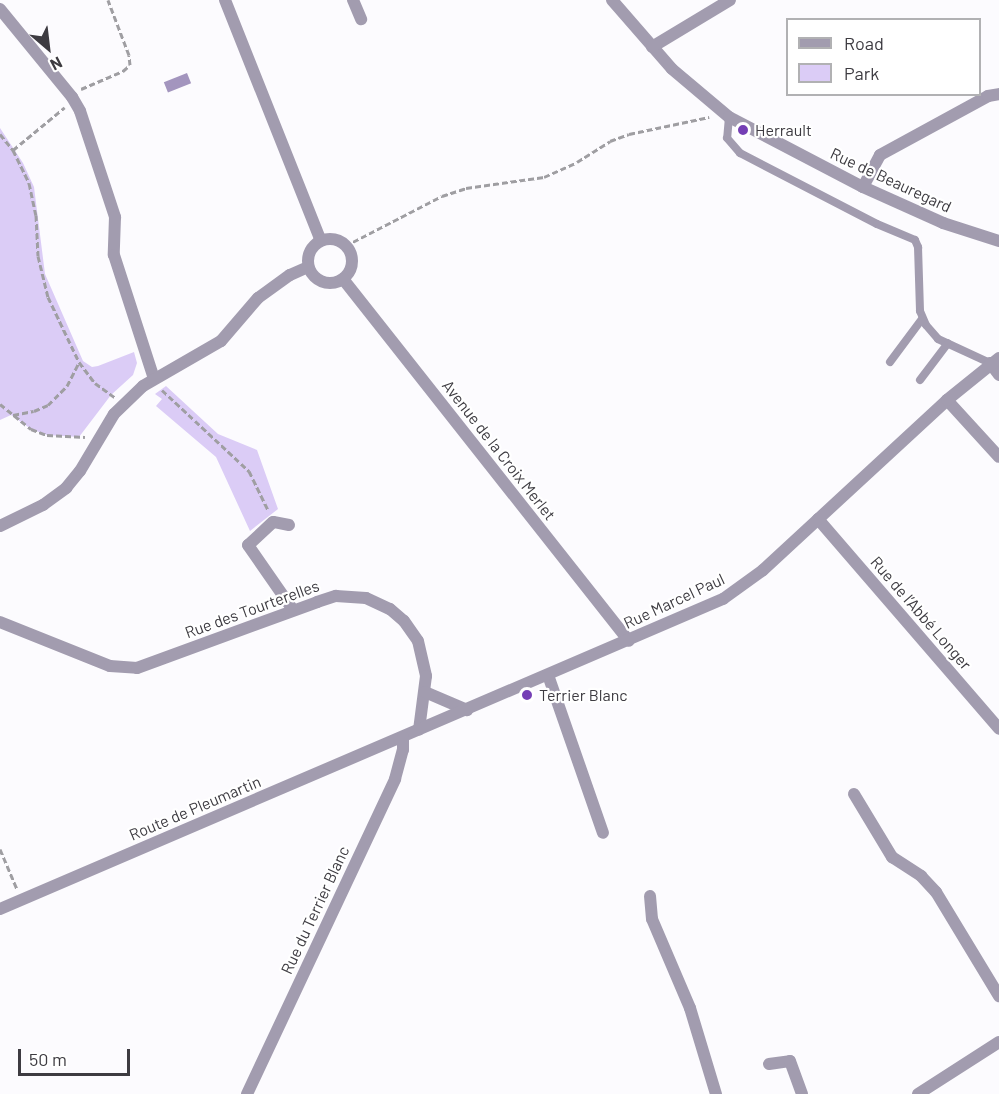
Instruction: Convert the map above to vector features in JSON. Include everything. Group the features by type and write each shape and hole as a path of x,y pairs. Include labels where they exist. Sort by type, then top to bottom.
{"street":[{"path":"225,0 321,241"},
{"path":"353,0 361,19"},
{"name":"Rue de Beauregard","path":"612,0 690,87 726,115 864,187 943,223 999,241"},
{"path":"652,47 730,0"},
{"path":"0,9 72,97 80,111 114,211 114,255 154,379"},
{"path":"864,187 880,155 988,96 999,94"},
{"path":"335,240 345,246 351,263 343,279 331,283 315,278 308,267 310,252 321,241 335,240"},
{"path":"0,526 43,505 66,488 80,471 99,436 123,403 154,379 221,341 258,298 290,275 308,267"},
{"name":"Avenue de la Croix Merlet","path":"343,279 629,641"},
{"path":"994,360 999,375"},
{"name":"Rue Marcel Paul","path":"403,737 723,599 763,570 947,400 994,360"},
{"path":"947,400 999,457"},
{"name":"Rue de l’Abbé Longer","path":"818,519 999,729"},
{"path":"289,525 273,522 250,541 249,547 293,610"},
{"name":"Rue des Tourterelles","path":"0,622 110,666 137,668 293,610 336,596 353,596 380,603 404,621 418,641 425,664 425,692 419,730"},
{"path":"548,675 603,832"},
{"path":"425,692 467,710"},
{"name":"Route de Pleumartin","path":"0,909 403,737"},
{"name":"Rue du Terrier Blanc","path":"247,1094 395,779 403,750 403,737"},
{"path":"854,794 892,857 921,876 936,892 999,996"},
{"path":"650,896 652,919 690,1008 716,1094"},
{"path":"918,1094 999,1042"},
{"path":"769,1064 789,1061 802,1094"}],"lane":[{"path":"726,115 727,138 740,153 868,219 915,240 918,247 922,319 938,339 994,360"},
{"path":"890,362 922,319"},
{"path":"920,380 948,343"}],"path":[{"path":"13,150 65,108 79,90 123,71 130,65 129,55 108,0"},
{"path":"345,246 442,196 466,188 544,177 577,162 610,141 628,134 726,115"},
{"path":"0,134 13,150 34,198 38,256 48,297 79,362 95,383 123,403"},
{"path":"11,415 34,411 48,405 67,386 79,362"},
{"path":"154,379 163,391 249,471 273,522"},
{"path":"0,404 31,429 47,435 99,436"},
{"path":"0,849 22,900"}],"green space":[{"path":"0,128 23,163 34,187 45,274 83,361 92,367 98,366 134,352 137,363 133,375 111,395 79,437 47,435 31,429 11,415 0,420"},
{"path":"166,386 218,434 257,450 278,509 250,531 216,457 156,406 162,399 155,394"}],"shaded area":[{"path":"187,73 191,83 168,93 164,82"}],"place":[{"name":"Herrault","path":"743,130"},
{"name":"Terrier Blanc","path":"527,695"}]}
